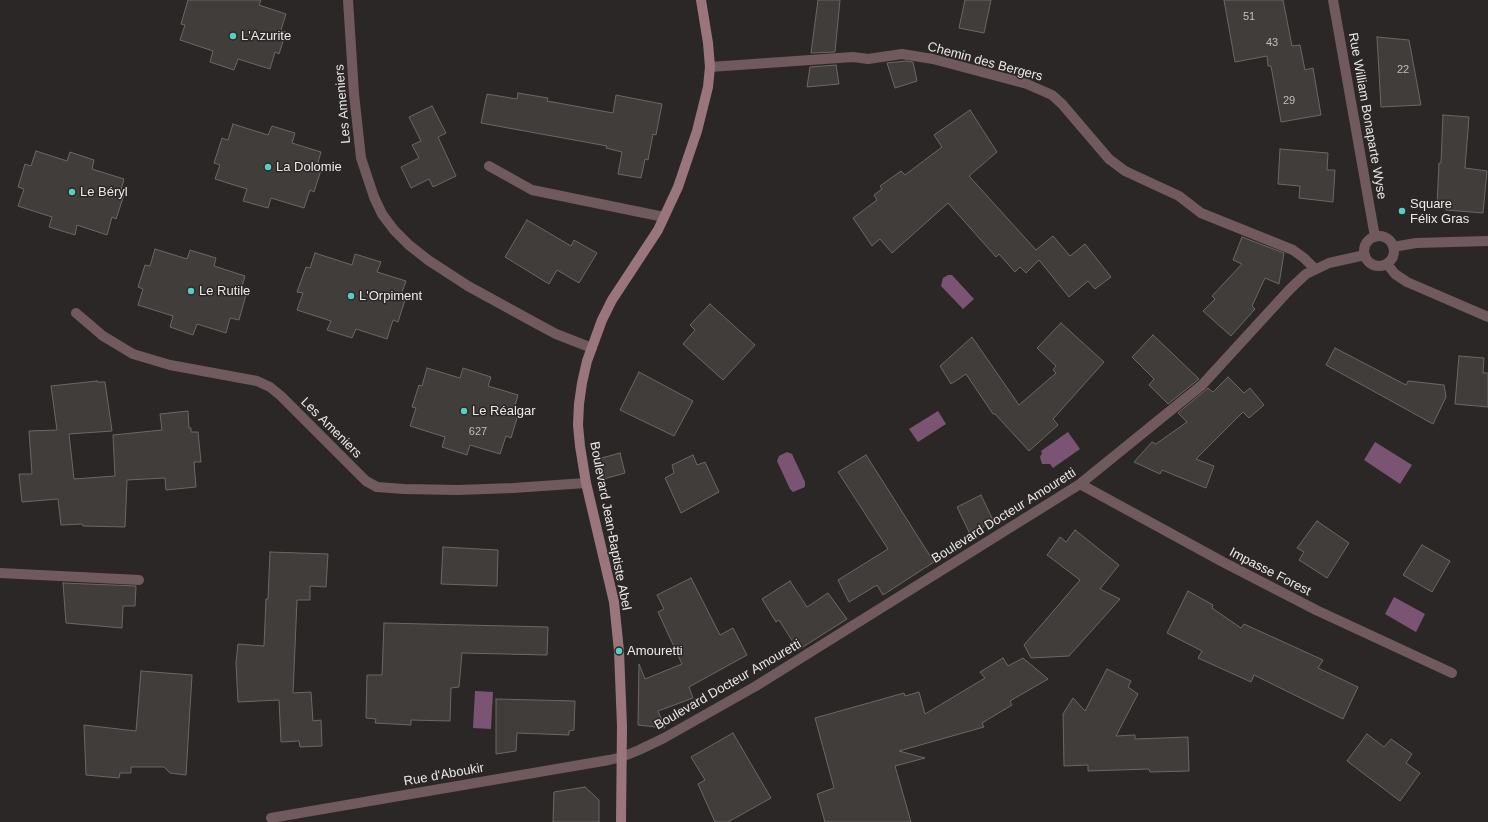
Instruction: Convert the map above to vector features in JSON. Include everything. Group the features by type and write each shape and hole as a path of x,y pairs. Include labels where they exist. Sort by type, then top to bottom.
{"street":[{"name":"Les Ameniers","path":"348,0 354,94 361,158 374,197 382,214 394,230 409,245 428,260 468,286 556,334 592,348"},
{"name":"Boulevard Jean-Baptiste Abel","path":"621,822 622,757 619,651 614,602 586,483 580,446 578,425 582,383 602,320 612,300 658,230 688,160 708,87 710,67 708,43 701,0"},
{"name":"Rue William Bonaparte Wyse","path":"1333,0 1375,237"},
{"name":"Chemin des Bergers","path":"710,67 853,57 868,59 902,54 933,59 1027,84 1052,95 1062,104 1109,159 1125,171 1179,196 1201,213 1293,250 1316,270"},
{"path":"489,166 532,190 664,217"},
{"path":"1375,237 1383,237 1387,239 1394,247 1393,257 1387,264 1377,266 1372,264 1365,255 1364,249 1366,244 1369,240 1375,237"},
{"path":"1394,247 1416,243 1488,241"},
{"name":"Boulevard Docteur Amouretti","path":"622,757 664,738 756,686 1080,484 1202,385 1290,289 1306,274 1329,263 1365,255"},
{"path":"1387,264 1395,274 1407,282 1488,318"},
{"name":"Les Ameniers","path":"76,314 103,336 133,354 170,365 258,381 270,386 366,481 377,487 397,489 466,489 513,488 586,483"},
{"name":"Impasse Forest","path":"1080,484 1222,562 1316,610 1452,673"},
{"path":"0,573 139,580"},
{"name":"Rue d'Aboukir","path":"271,818 622,757"}],"shaded area":[{"path":"948,275 952,275 974,299 963,309 941,286 943,278"},
{"path":"938,411 946,424 918,442 909,429"},
{"path":"1068,432 1080,449 1053,468 1050,464 1042,464 1040,457 1042,453 1041,451"},
{"path":"1375,442 1412,465 1400,484 1364,460"},
{"path":"787,452 792,454 805,482 805,487 793,492 790,489 777,461 779,456"},
{"path":"1394,597 1425,614 1416,632 1385,614"},
{"path":"475,691 493,692 491,729 473,728"}],"building":[{"name":"L'Azurite","path":"188,0 261,0 259,5 286,14 281,30 286,32 279,54 275,52 270,69 238,59 234,70 210,62 213,51 180,40 185,25 181,24"},
{"path":"818,0 840,0 835,52 811,53"},
{"path":"965,0 991,0 984,33 959,28"},
{"path":"1224,0 1283,0 1292,46 1300,45 1305,70 1313,68 1321,115 1281,122 1271,66 1268,66 1267,56 1235,62"},
{"path":"1377,37 1409,40 1421,105 1381,107"},
{"path":"906,61 913,62 917,81 895,88 887,63"},
{"path":"836,65 839,84 807,87 810,67"},
{"path":"518,93 548,98 547,101 613,113 616,95 662,104 656,135 653,134 648,160 645,159 641,178 618,174 622,152 606,148 607,146 481,123 487,94 517,99"},
{"path":"432,106 446,133 438,137 456,176 433,187 429,179 411,188 401,167 419,158 412,145 421,141 409,117"},
{"path":"970,110 997,152 969,176 1036,250 1053,236 1070,256 1085,244 1111,277 1095,289 1088,281 1069,297 1039,260 1026,273 1020,267 1015,272 999,254 996,257 948,203 892,253 880,239 872,246 853,218 877,200 874,195 882,189 880,186 901,171 905,175 942,147 934,135"},
{"path":"1443,115 1469,117 1465,168 1487,171 1483,213 1446,210 1446,208 1437,206"},
{"name":"La Dolomie","path":"233,124 268,135 272,126 295,133 292,143 321,152 316,169 321,170 314,192 310,190 304,208 271,198 268,208 243,201 247,189 215,179 220,165 214,163 222,138 228,140"},
{"path":"1280,149 1328,153 1327,170 1335,170 1333,202 1299,198 1300,186 1278,184"},
{"name":"Le Béryl","path":"36,151 67,161 70,152 94,160 92,169 124,179 120,194 124,195 116,219 112,217 107,235 77,225 75,235 49,227 52,217 18,206 24,189 18,187 25,164 31,166"},
{"path":"527,220 571,246 574,240 597,253 579,283 557,270 549,284 505,257"},
{"path":"1242,237 1284,253 1279,284 1265,278 1252,306 1255,309 1231,336 1203,311 1215,299 1212,296 1242,264 1233,260"},
{"name":"Le Rutile","path":"155,249 187,259 190,250 216,258 214,266 245,276 240,293 246,295 239,320 230,318 226,333 197,324 193,335 170,327 173,316 138,305 143,289 138,287 145,265 150,266"},
{"name":"L'Orpiment","path":"315,253 352,265 355,254 381,262 377,272 406,281 400,298 405,300 398,322 393,320 387,339 356,329 352,338 327,330 331,321 297,310 303,293 297,292 306,267 310,268"},
{"path":"710,304 755,345 723,380 683,344 695,330 690,325"},
{"path":"1061,323 1104,362 1053,419 1058,425 1029,451 995,414 993,414 966,374 951,384 940,366 972,337 1019,405 1056,373 1053,370 1056,366 1037,348"},
{"path":"1153,335 1199,379 1168,404 1149,385 1154,379 1132,357"},
{"path":"1335,348 1406,385 1408,381 1444,385 1446,397 1433,424 1326,365"},
{"path":"1459,356 1484,358 1483,373 1488,373 1488,407 1455,404"},
{"name":"Le Réalgar","path":"427,368 460,378 463,368 491,377 488,386 518,395 513,413 518,415 511,438 506,436 500,454 470,445 467,455 442,447 445,437 410,426 416,408 412,407 419,385 422,386"},
{"path":"639,372 693,401 674,436 620,410"},
{"path":"1228,377 1244,393 1250,388 1264,405 1249,418 1243,412 1196,459 1214,466 1206,488 1162,470 1160,474 1134,462 1152,442 1156,444 1187,422 1178,413 1208,388 1213,392"},
{"path":"97,381 105,382 112,431 69,434 74,479 115,476 113,435 162,430 160,414 188,411 189,428 191,428 191,432 198,432 201,462 194,462 196,487 166,490 165,478 127,480 125,527 83,526 82,524 61,525 58,499 22,502 19,474 32,474 29,431 57,430 51,386"},
{"path":"620,453 625,473 604,479 598,459"},
{"path":"693,455 697,465 705,462 719,492 681,513 665,478 674,473 672,465"},
{"path":"866,455 934,562 883,595 877,585 849,602 838,580 888,549 838,472"},
{"path":"981,495 993,520 971,536 957,507"},
{"path":"1317,521 1349,543 1327,578 1299,560 1304,552 1297,548"},
{"path":"1075,530 1119,565 1100,589 1120,599 1069,656 1031,658 1024,645 1080,580 1047,555 1060,537 1066,542"},
{"path":"1422,545 1450,561 1432,592 1403,575"},
{"path":"443,547 498,550 497,586 441,584"},
{"path":"270,552 328,554 326,587 310,586 310,600 297,600 293,693 311,692 313,721 321,720 322,746 300,747 299,741 281,742 279,700 238,702 236,663 238,644 264,646"},
{"path":"691,578 720,635 733,628 747,655 689,687 693,698 658,711 665,728 638,725 639,664 645,679 682,664 658,612 664,609 657,595"},
{"path":"790,581 807,607 828,593 847,619 798,650 779,620 776,622 762,599"},
{"path":"63,583 136,586 135,606 123,606 122,628 66,623"},
{"path":"1188,591 1213,605 1212,608 1241,628 1244,624 1323,660 1318,668 1358,687 1343,719 1254,675 1251,682 1198,658 1202,651 1167,633"},
{"path":"384,623 548,627 547,655 462,653 459,687 451,688 450,721 411,720 411,725 375,723 376,719 366,718 367,675 382,675"},
{"path":"1003,658 1008,666 1023,658 1048,679 1010,701 1012,705 982,723 984,727 899,751 925,758 895,766 911,822 825,822 817,794 834,788 815,718 904,693 905,696 919,692 925,714 985,678 980,672"},
{"path":"1107,669 1131,681 1128,687 1138,694 1116,736 1135,735 1135,739 1188,737 1189,771 1150,772 1149,769 1088,771 1088,765 1064,766 1063,714 1073,698 1085,711"},
{"path":"141,671 192,675 186,775 170,773 164,767 131,767 131,773 120,773 119,778 86,775 84,725 136,731"},
{"path":"496,699 575,701 574,730 569,731 569,735 517,733 516,751 496,754"},
{"path":"733,733 771,798 728,822 715,822 698,784 705,780 691,757"},
{"path":"1367,734 1384,747 1391,739 1412,754 1406,763 1420,773 1400,801 1347,761"},
{"path":"585,787 599,800 599,822 553,822 554,792"}],"place":[{"name":"L'Azurite","path":"233,36"},
{"name":"La Dolomie","path":"268,167"},
{"name":"Le Béryl","path":"72,192"},
{"name":"Square Félix Gras","path":"1402,211"},
{"name":"Le Rutile","path":"191,291"},
{"name":"L'Orpiment","path":"351,296"},
{"name":"Le Réalgar","path":"464,411"},
{"name":"Amouretti","path":"619,651"}]}
